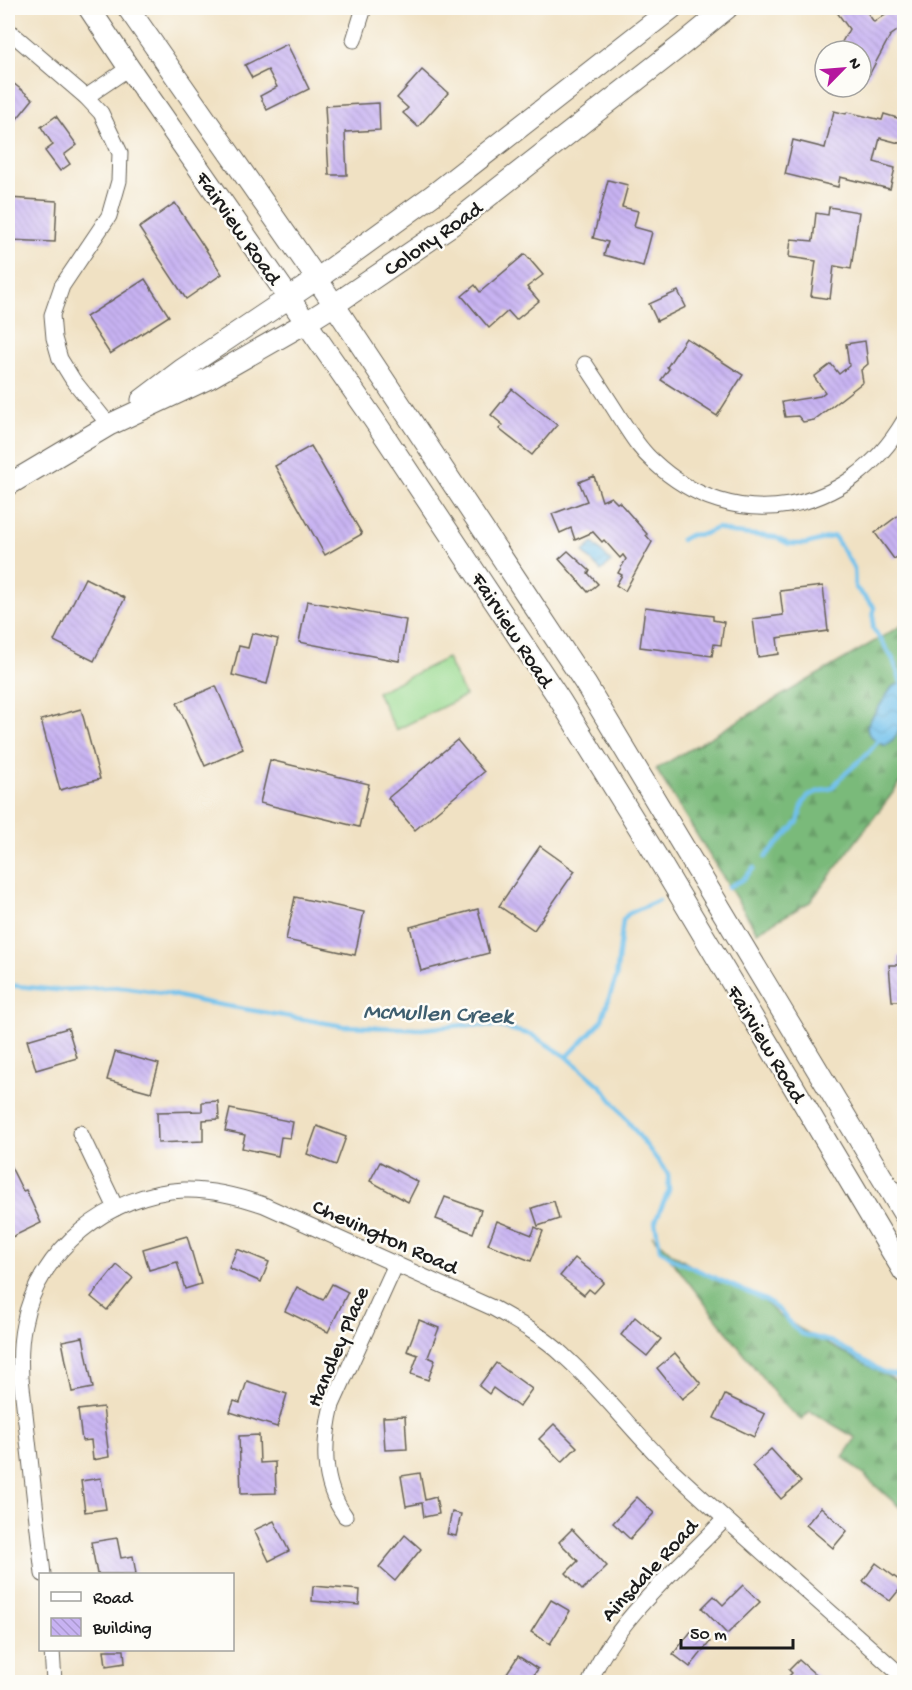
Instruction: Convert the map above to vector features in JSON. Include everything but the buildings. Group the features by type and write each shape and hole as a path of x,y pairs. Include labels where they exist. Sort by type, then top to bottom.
{"main road":[{"name":"Fairview Road","path":"89,8 307,322 458,544 560,700 657,857 904,1272"},
{"name":"Fairview Road","path":"128,8 317,279 585,683 904,1214"},
{"name":"Colony Road","path":"109,425 183,369 317,279 434,195 672,8"},
{"name":"Colony Road","path":"8,485 109,425 209,378 334,305 453,225 727,8"}],"street":[{"path":"354,40 364,8"},
{"path":"8,30 86,97 101,113 120,153 118,181 109,216 62,286 52,315 54,338 60,359 73,380 109,425"},
{"path":"86,97 129,68"},
{"path":"585,364 631,435 652,460 672,478 695,492 721,501 747,506 782,506 808,501 833,491 856,477 877,460 894,439 904,421"},
{"path":"80,1133 116,1208"},
{"name":"Chevington Road","path":"43,1573 21,1378 20,1350 24,1322 41,1280 68,1242 88,1224 116,1208 143,1197 183,1190 212,1191 238,1196 264,1205 396,1264 493,1308 549,1343 590,1380 659,1458 904,1678"},
{"name":"Handley Place","path":"345,1516 330,1486 326,1465 326,1428 332,1405 396,1264"},
{"name":"Ainsdale Road","path":"590,1683 605,1651 632,1615 725,1519"},
{"path":"52,1651 54,1683"}],"green space":[{"path":"904,624 904,778 810,902 757,932 656,769"},
{"path":"447,658 465,696 396,730 377,692"},
{"path":"652,1235 674,1255 693,1267 763,1300 778,1315 800,1329 904,1385 904,1511 843,1457 856,1438 810,1411 801,1420 782,1403"}],"water":[{"path":"593,543 611,562 601,571 583,552"},
{"path":"898,684 904,686 903,719 897,734 886,746 877,742 868,733 867,725 892,687"}],"waterway":[{"path":"681,540 690,535 704,534 717,528 733,533 775,537 789,544 806,544 834,536 854,568 855,587 874,607 873,628 893,659 904,691"},
{"path":"765,857 798,822 803,803 808,796 832,788 879,739"},
{"path":"728,887 742,880 754,868"},
{"path":"567,1057 601,1022 616,978 623,920 628,914 659,900"},
{"name":"McMullen Creek","path":"8,985 56,990 123,987 343,1026 422,1029 463,1025 501,1027 532,1035 567,1057 602,1087 668,1174 669,1190 655,1222 660,1249 675,1260 767,1301 802,1334 832,1342 883,1372 904,1377"}]}
